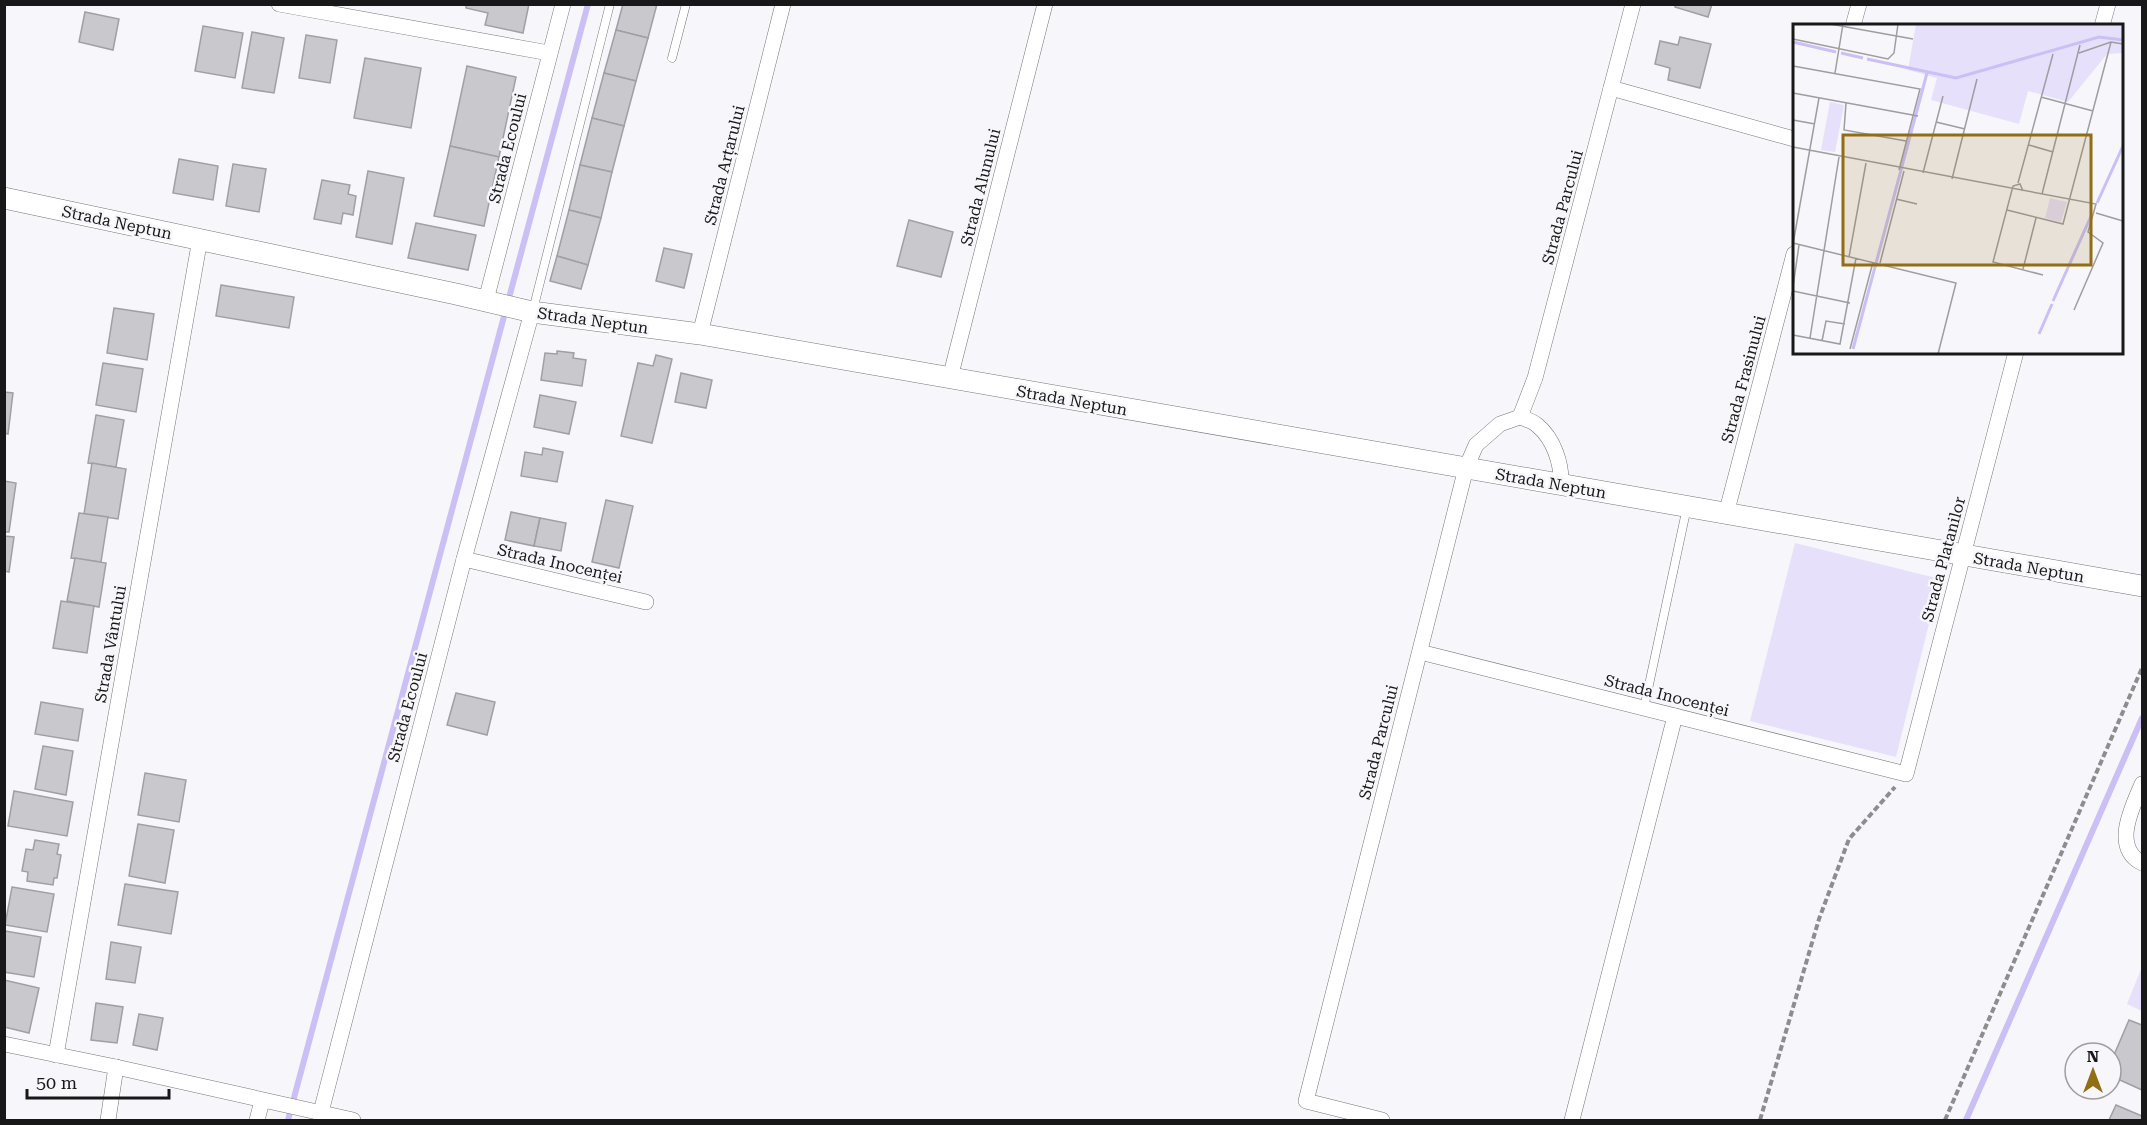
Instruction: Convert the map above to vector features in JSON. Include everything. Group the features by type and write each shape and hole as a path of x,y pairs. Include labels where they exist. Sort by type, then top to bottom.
{"street":[{"path":"279,4 549,53"},
{"name":"Strada Ecoului","path":"321,1112 464,559 509,306 549,53 562,4"},
{"name":"Strada Arțarului","path":"700,334 783,4"},
{"name":"Strada Alunului","path":"950,378 1045,4"},
{"name":"Strada Parcului","path":"1382,1120 1306,1101 1466,468 1476,445 1500,424 1520,417 1535,378 1633,4"},
{"path":"1854,24 1859,4"},
{"path":"2103,24 2108,4"},
{"path":"1611,88 1793,139"},
{"name":"Strada Neptun","path":"4,198 509,306 700,334 2142,586"},
{"name":"Strada Vântului","path":"56,1055 200,240"},
{"name":"Strada Frasinului","path":"1726,513 1793,258"},
{"name":"Strada Platanilor","path":"1906,774 2015,354"},
{"path":"1520,417 1537,424 1553,445 1562,469 1561,485"},
{"name":"Strada Inocenței","path":"464,559 646,602"},
{"name":"Strada Inocenței","path":"1419,652 1906,774"},
{"path":"1572,1120 1675,716"},
{"path":"2142,784 2128,816 2126,827 2131,851 2142,863"},
{"path":"4,1044 353,1120"},
{"path":"108,1120 116,1067"},
{"path":"257,1120 262,1101"}],"lane":[{"path":"509,306 610,4"},
{"path":"672,58 686,4"},
{"path":"1644,708 1687,507"}],"path":[{"path":"1945,1120 2142,668"},
{"path":"1760,1120 1819,919 1849,839 1906,774"}],"shaded area":[{"path":"1795,543 1940,579 1896,757 1750,721"},
{"path":"2142,967 2142,1011 2127,1004"}],"building":[{"path":"466,4 529,4 523,33 485,25 488,13 466,8"},
{"path":"623,4 657,4 648,38 616,30"},
{"path":"1676,4 1712,4 1708,17 1675,7"},
{"path":"85,12 119,19 113,50 79,42"},
{"path":"203,26 243,33 235,78 195,71"},
{"path":"616,30 648,38 636,81 604,73"},
{"path":"252,32 284,38 274,93 242,88"},
{"path":"306,35 337,40 330,83 299,78"},
{"path":"1680,37 1711,44 1700,88 1668,80 1670,68 1655,64 1660,41 1678,45"},
{"path":"365,58 421,68 411,128 354,118"},
{"path":"467,66 516,77 499,157 450,146"},
{"path":"604,73 636,81 624,126 592,118"},
{"path":"592,118 624,126 612,172 580,165"},
{"path":"450,146 499,157 484,226 434,216"},
{"path":"179,159 218,166 213,200 173,193"},
{"path":"233,164 266,169 259,212 226,206"},
{"path":"580,165 612,172 601,218 569,210"},
{"path":"368,171 404,178 392,244 356,237"},
{"path":"322,180 350,185 348,194 356,196 353,215 343,213 341,224 314,219"},
{"path":"569,210 601,218 588,265 557,256"},
{"path":"909,220 953,232 941,277 897,266"},
{"path":"416,223 476,235 468,270 408,258"},
{"path":"664,248 692,254 684,288 656,281"},
{"path":"557,256 588,265 581,289 550,281"},
{"path":"221,285 294,297 289,328 216,316"},
{"path":"114,308 154,314 147,360 107,353"},
{"path":"557,351 574,353 573,358 586,360 582,386 541,380 545,353 557,354"},
{"path":"656,355 672,359 652,443 621,436 638,363 653,366"},
{"path":"103,363 143,369 136,412 96,405"},
{"path":"681,373 712,380 706,408 675,402"},
{"path":"4,392 13,393 8,434 4,433"},
{"path":"540,395 576,402 569,434 534,427"},
{"path":"96,415 124,420 116,467 88,463"},
{"path":"543,448 563,452 557,482 521,476 525,452 542,455"},
{"path":"92,463 126,469 118,519 84,514"},
{"path":"4,481 16,483 9,532 4,532"},
{"path":"606,500 633,506 619,568 592,562"},
{"path":"511,512 540,518 534,546 505,540"},
{"path":"79,513 108,517 101,562 71,558"},
{"path":"540,518 566,523 561,551 534,546"},
{"path":"4,536 14,537 9,572 4,571"},
{"path":"75,558 106,563 99,607 67,601"},
{"path":"61,601 94,606 87,653 53,648"},
{"path":"456,693 495,702 487,735 447,725"},
{"path":"41,702 83,709 78,741 35,734"},
{"path":"43,746 73,751 66,795 35,789"},
{"path":"145,773 186,780 179,822 138,815"},
{"path":"14,791 73,802 67,836 8,826"},
{"path":"138,824 174,830 165,883 129,876"},
{"path":"35,840 59,844 57,854 61,855 57,878 54,878 53,885 27,881 28,872 22,871 26,849 33,850"},
{"path":"125,884 178,892 171,934 118,925"},
{"path":"12,887 54,894 47,932 5,925"},
{"path":"5,931 41,937 34,977 4,972"},
{"path":"111,942 141,947 135,983 106,979"},
{"path":"4,980 39,988 29,1033 4,1027"},
{"path":"96,1003 123,1007 117,1043 91,1040"},
{"path":"139,1014 163,1018 157,1050 133,1045"},
{"path":"2129,1020 2142,1025 2142,1090 2123,1081 2123,1041 2120,1041"},
{"path":"2116,1105 2142,1116 2142,1120 2109,1120"}],"waterway":[{"path":"288,1120 588,4"},
{"path":"1966,1120 2142,718"}]}
